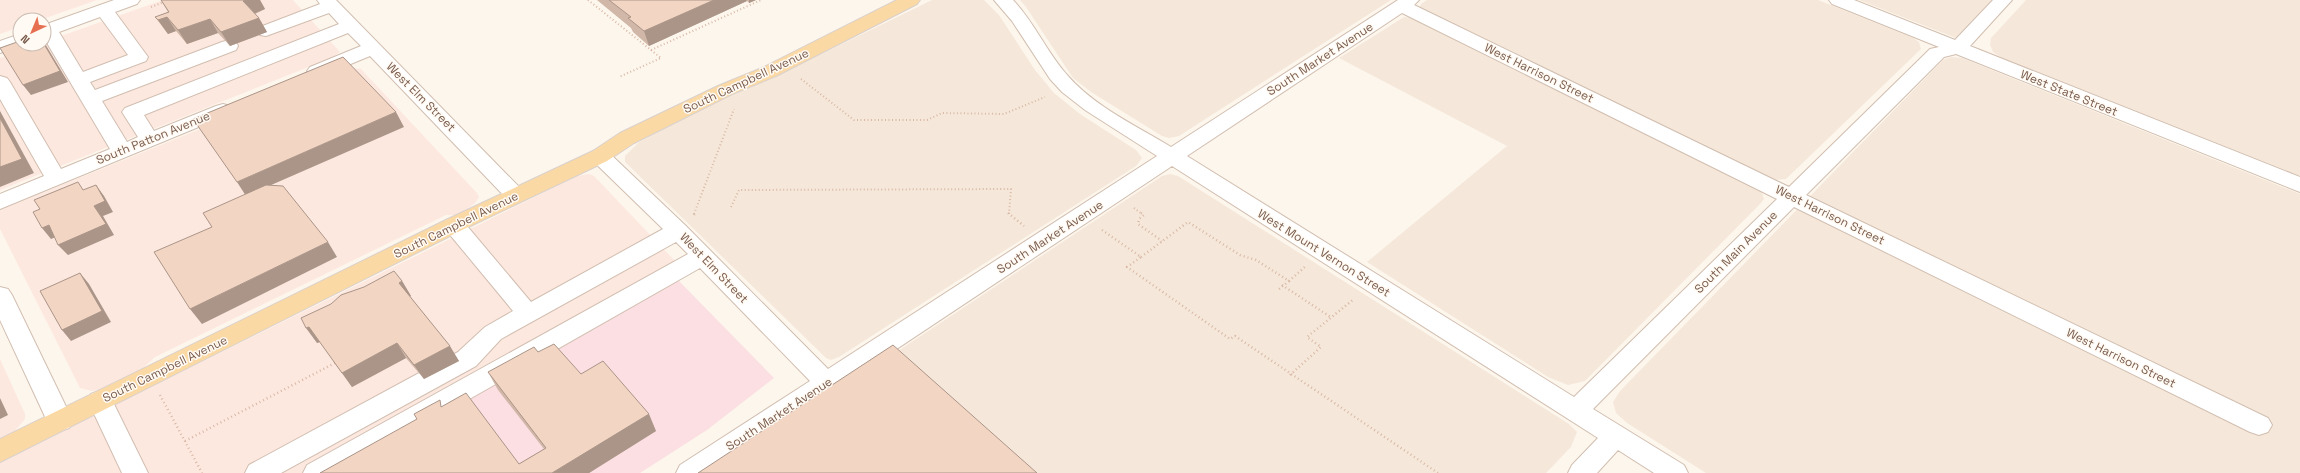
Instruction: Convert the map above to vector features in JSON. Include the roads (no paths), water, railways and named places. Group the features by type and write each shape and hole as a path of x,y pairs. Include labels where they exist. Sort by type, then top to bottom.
{"main road":[{"name":"South Campbell Avenue","path":"0,451 454,225 600,156 634,134 725,90 776,68 911,0"}],"street":[{"path":"52,28 131,0"},
{"name":"West Mount Vernon Street","path":"1003,0 1025,25 1056,74 1073,92 1171,158 1675,473"},
{"name":"West State Street","path":"1838,0 2300,185"},
{"path":"1958,48 2003,0"},
{"path":"266,31 329,3"},
{"name":"West Elm Street","path":"329,3 516,195"},
{"name":"South Market Avenue","path":"689,473 1406,3"},
{"name":"West Harrison Street","path":"1406,3 1792,196 2259,425"},
{"path":"79,80 139,57 104,10"},
{"path":"150,140 132,112 351,26"},
{"path":"52,39 122,151"},
{"path":"0,47 12,43"},
{"path":"90,99 229,46"},
{"path":"301,78 373,48"},
{"name":"South Main Avenue","path":"1576,410 1937,53 1958,48"},
{"path":"0,82 56,178"},
{"name":"South Patton Avenue","path":"0,202 243,102"},
{"name":"West Elm Street","path":"600,156 686,223 703,256 827,383"},
{"path":"258,473 467,359 494,333 686,223"},
{"path":"454,225 528,314"},
{"path":"316,473 703,256"},
{"path":"0,295 60,421"},
{"path":"100,401 135,473"},
{"path":"1581,473 1616,436"}]}
